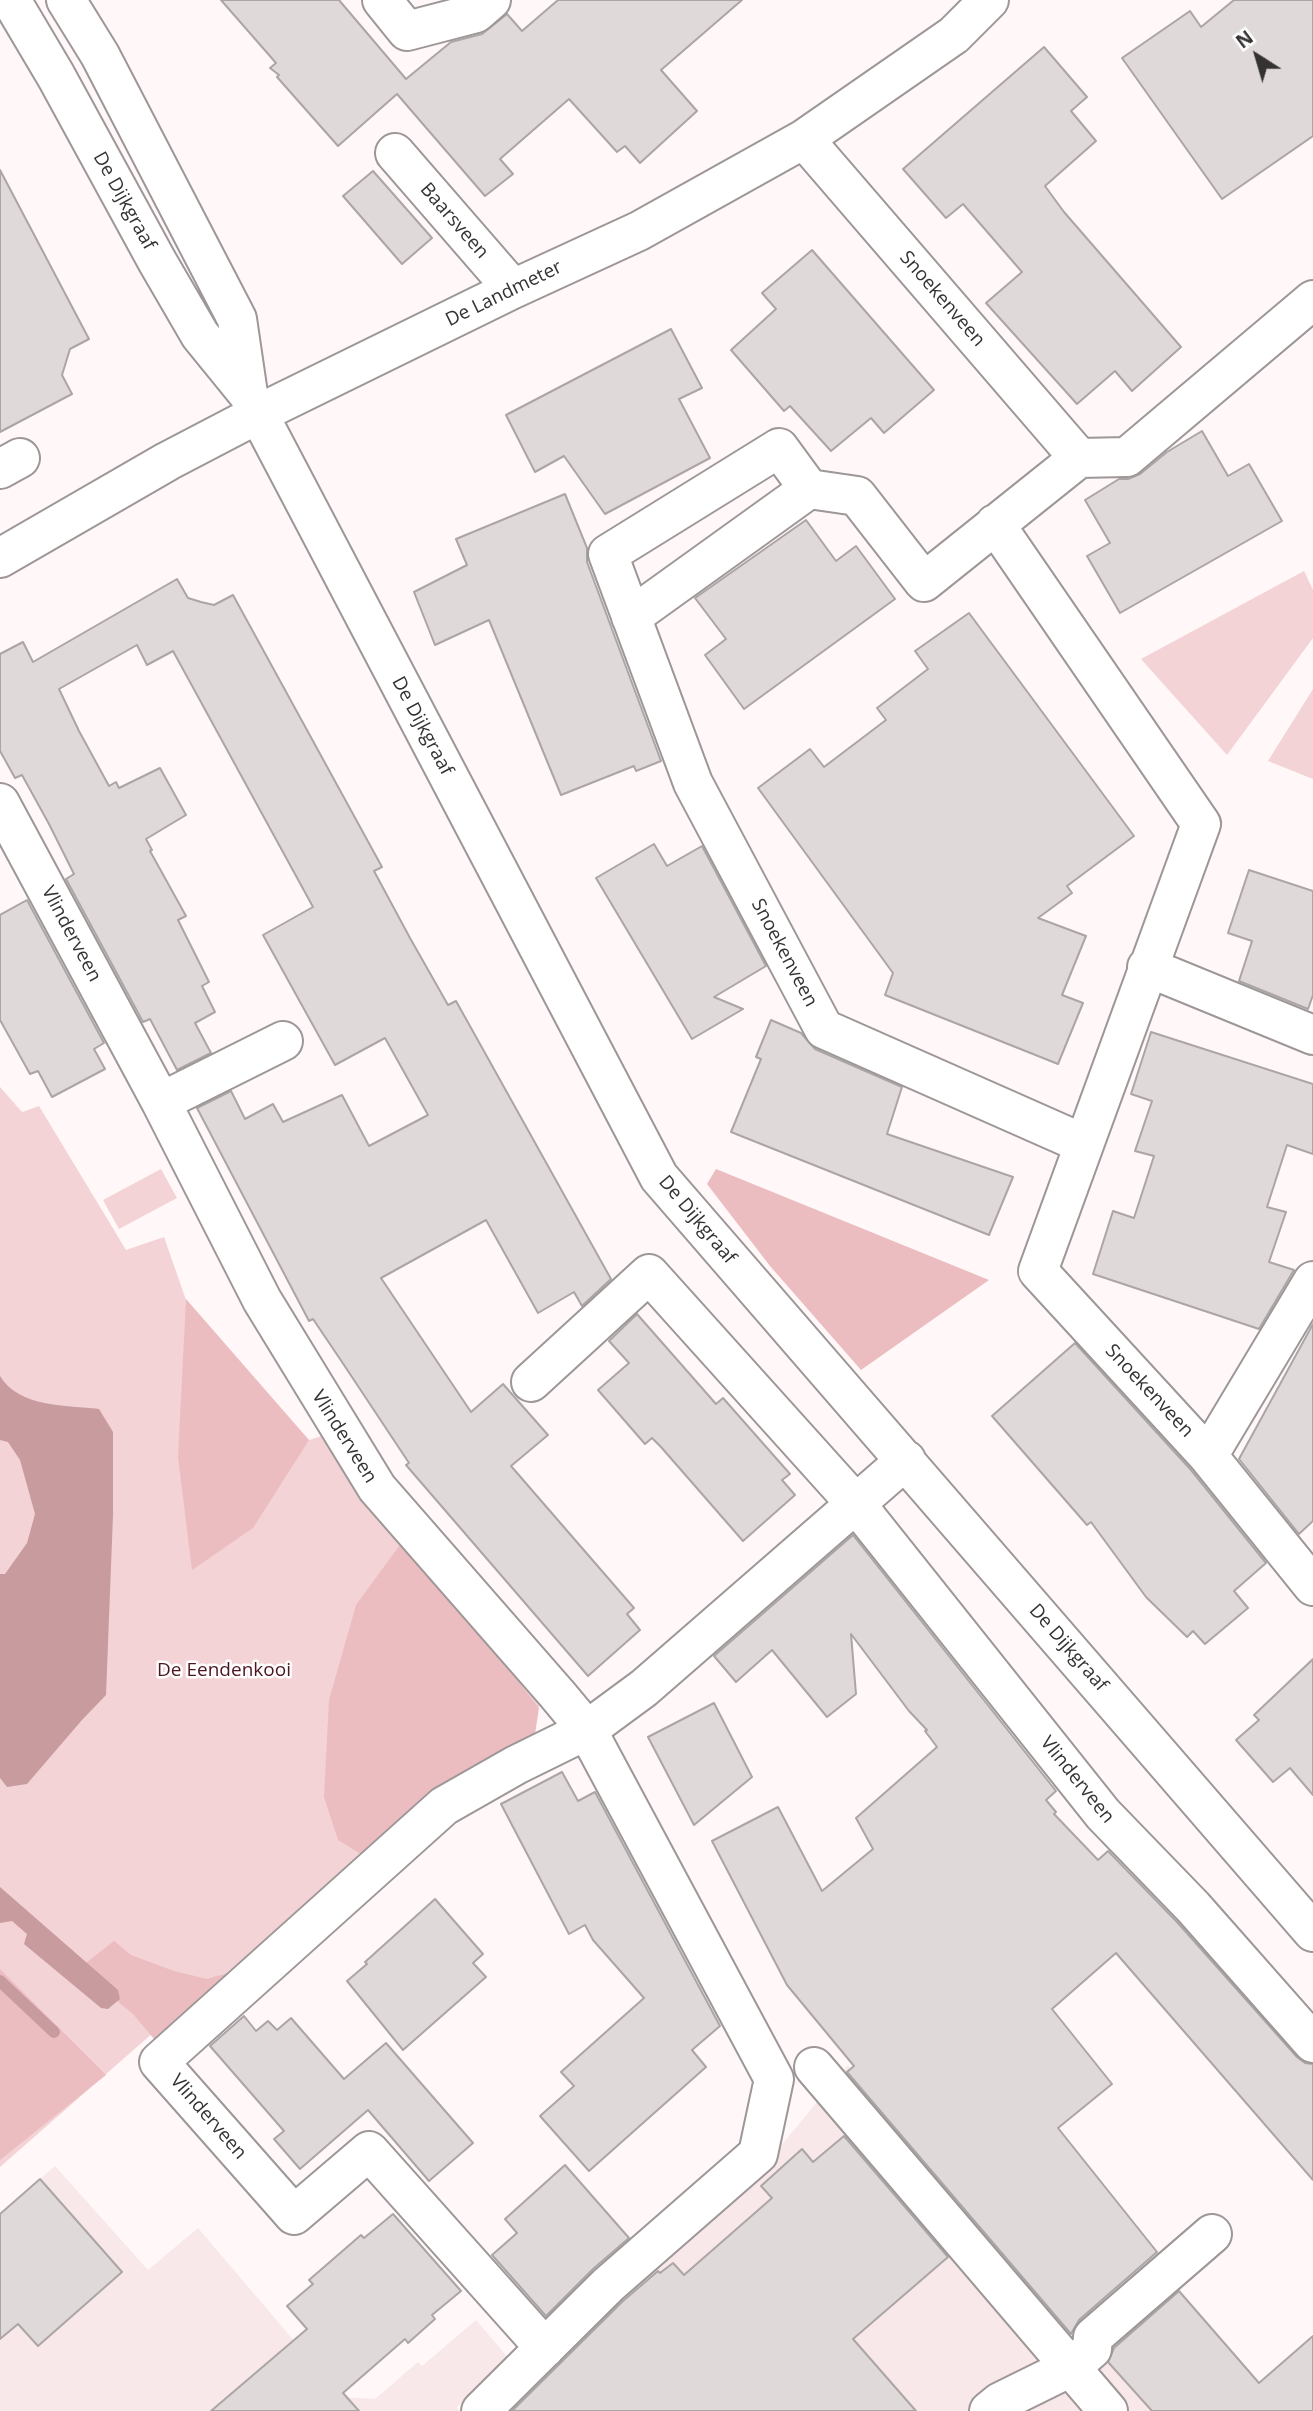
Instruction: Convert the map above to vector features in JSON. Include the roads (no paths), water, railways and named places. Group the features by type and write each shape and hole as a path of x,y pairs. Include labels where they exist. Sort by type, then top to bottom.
{"street":[{"name":"De Dijkgraaf","path":"11,0 200,335 253,404 659,1177 1313,1932"},
{"name":"De Dijkgraaf","path":"66,0 100,55 237,319 253,404"},
{"path":"382,0 407,30 476,13 491,0"},
{"name":"De Landmeter","path":"0,558 168,461 253,404 639,231 804,139 954,35 989,0"},
{"name":"Snoekenveen","path":"804,139 1079,458"},
{"name":"Baarsveen","path":"395,153 513,289"},
{"path":"631,617 810,489 857,496 924,582 1079,458 1127,457 1313,300"},
{"name":"Snoekenveen","path":"810,489 779,448 608,554 693,783 824,1030 1084,1144"},
{"name":"Snoekenveen","path":"995,524 1201,824 1038,1271 1208,1456 1313,1586"},
{"name":"Vlinderveen","path":"0,803 162,1102 261,1300 377,1488 587,1730 774,2079 758,2154 608,2285 481,2411"},
{"path":"1147,967 1313,1035"},
{"path":"162,1102 283,1041"},
{"name":"Vlinderveen","path":"531,1382 649,1274 856,1504 1103,1814 1193,1907 1313,2043"},
{"name":"Snoekenveen","path":"1208,1456 1313,1281"},
{"name":"Vlinderveen","path":"545,2348 369,2151 294,2215 159,2062 444,1806 516,1765 587,1730 644,1688 906,1460"},
{"path":"814,2067 1108,2411"},
{"path":"989,2411 1000,2402 1071,2367 1093,2349 1093,2337 1212,2234"}],"waterway":[{"path":"0,1981 54,2032"}],"park label":[{"name":"De Eendenkooi","path":"224,1671"}]}
